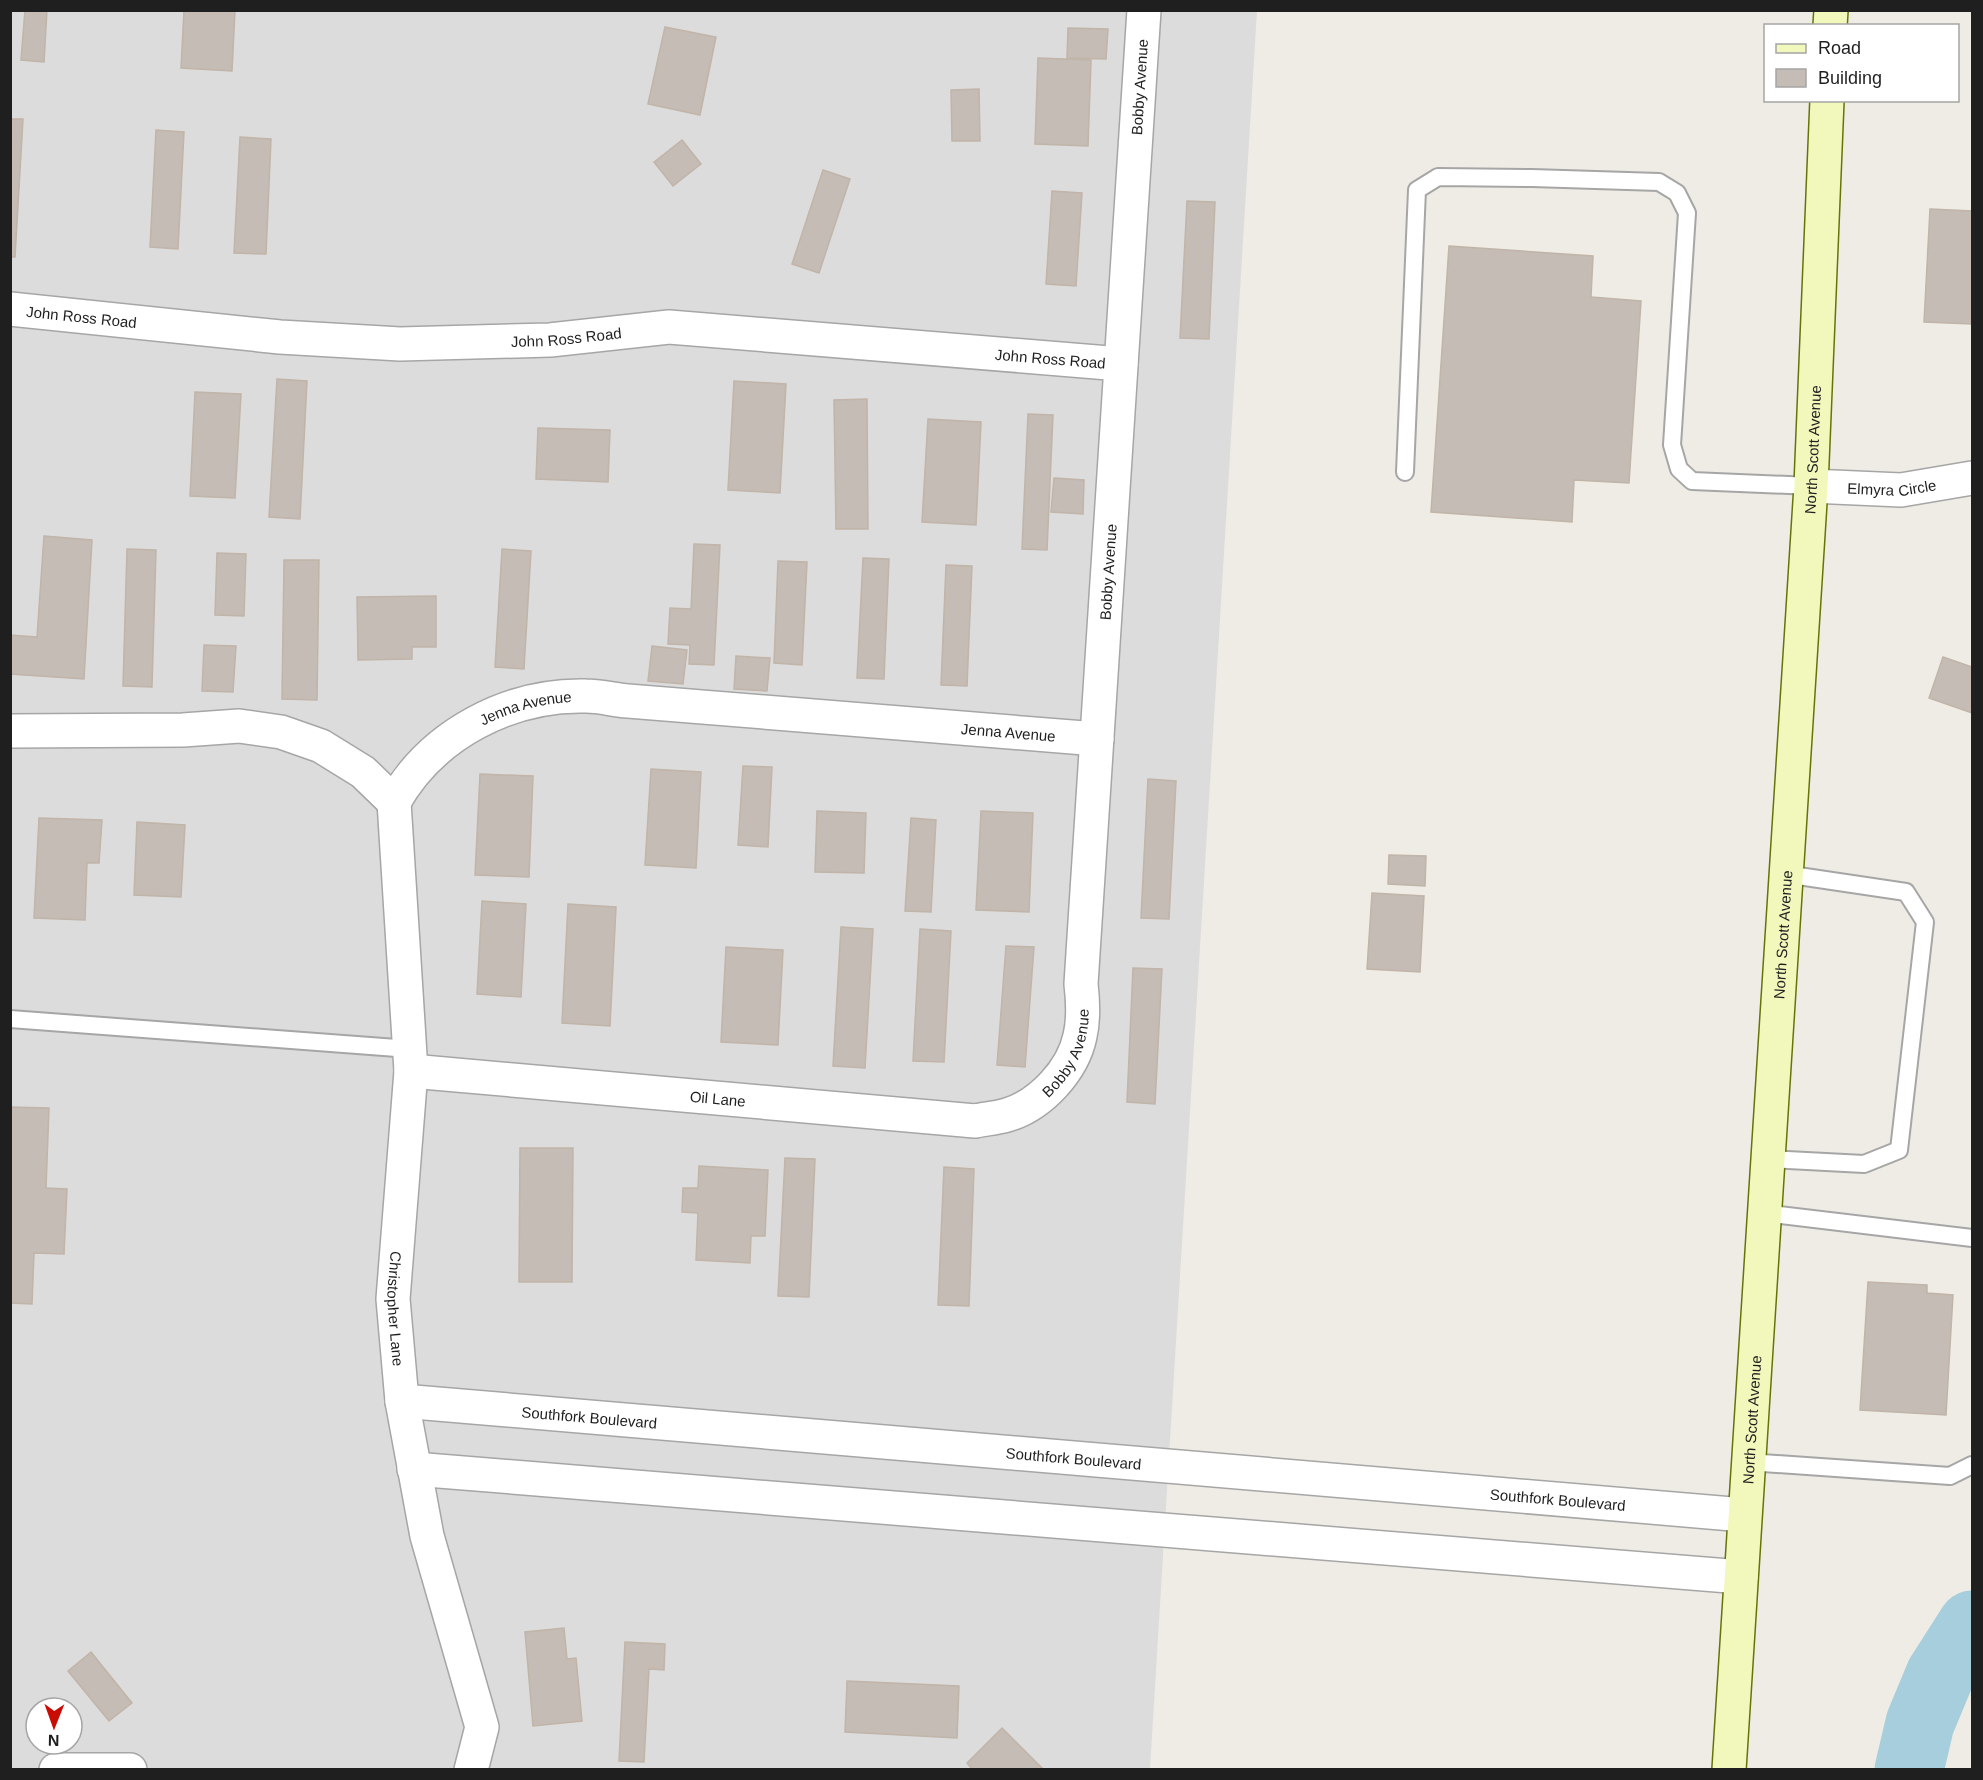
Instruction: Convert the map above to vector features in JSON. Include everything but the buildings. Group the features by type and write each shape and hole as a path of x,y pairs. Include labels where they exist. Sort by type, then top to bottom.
{"main road":[{"name":"North Scott Avenue","path":"1729,1770 1811,486 1827,102"}],"street":[{"name":"Bobby Avenue","path":"1021,1109 1046,1092 1067,1066 1080,1037 1084,1004 1082,984 1144,10"},
{"name":"John Ross Road","path":"10,309 280,337 400,344 550,340 669,327 1122,364"},
{"name":"Elmyra Circle","path":"1811,486 1901,490 1972,478"},
{"name":"Jenna Avenue","path":"394,802 426,760 463,729 500,710 543,699 587,696 628,702 1097,739"},
{"path":"10,731 183,730 239,726 281,732 321,746 363,772 394,802"},
{"name":"Christopher Lane","path":"394,802 411,1060 393,1299 402,1401 427,1536 482,1727 471,1770"},
{"name":"Oil Lane","path":"411,1060 975,1121 1021,1109"},
{"name":"Southfork Boulevard","path":"402,1401 1744,1515"},
{"path":"414,1469 1742,1577"},
{"path":"56,1770 130,1770"}],"lane":[{"path":"1405,472 1417,190 1438,177 1659,182 1677,193 1687,213 1672,445 1679,469 1692,481 1811,486"},
{"path":"1767,1159 1863,1164 1899,1150 1925,922 1906,892 1785,874"},
{"path":"10,1019 411,1060"},
{"path":"1763,1213 1972,1238"},
{"path":"1748,1462 1950,1476 1972,1465"}],"shaded area":[{"path":"11,11 1257,11 1150,1769 11,1770"}],"waterway":[{"path":"1909,1770 1920,1723 1940,1675 1972,1625"}]}
